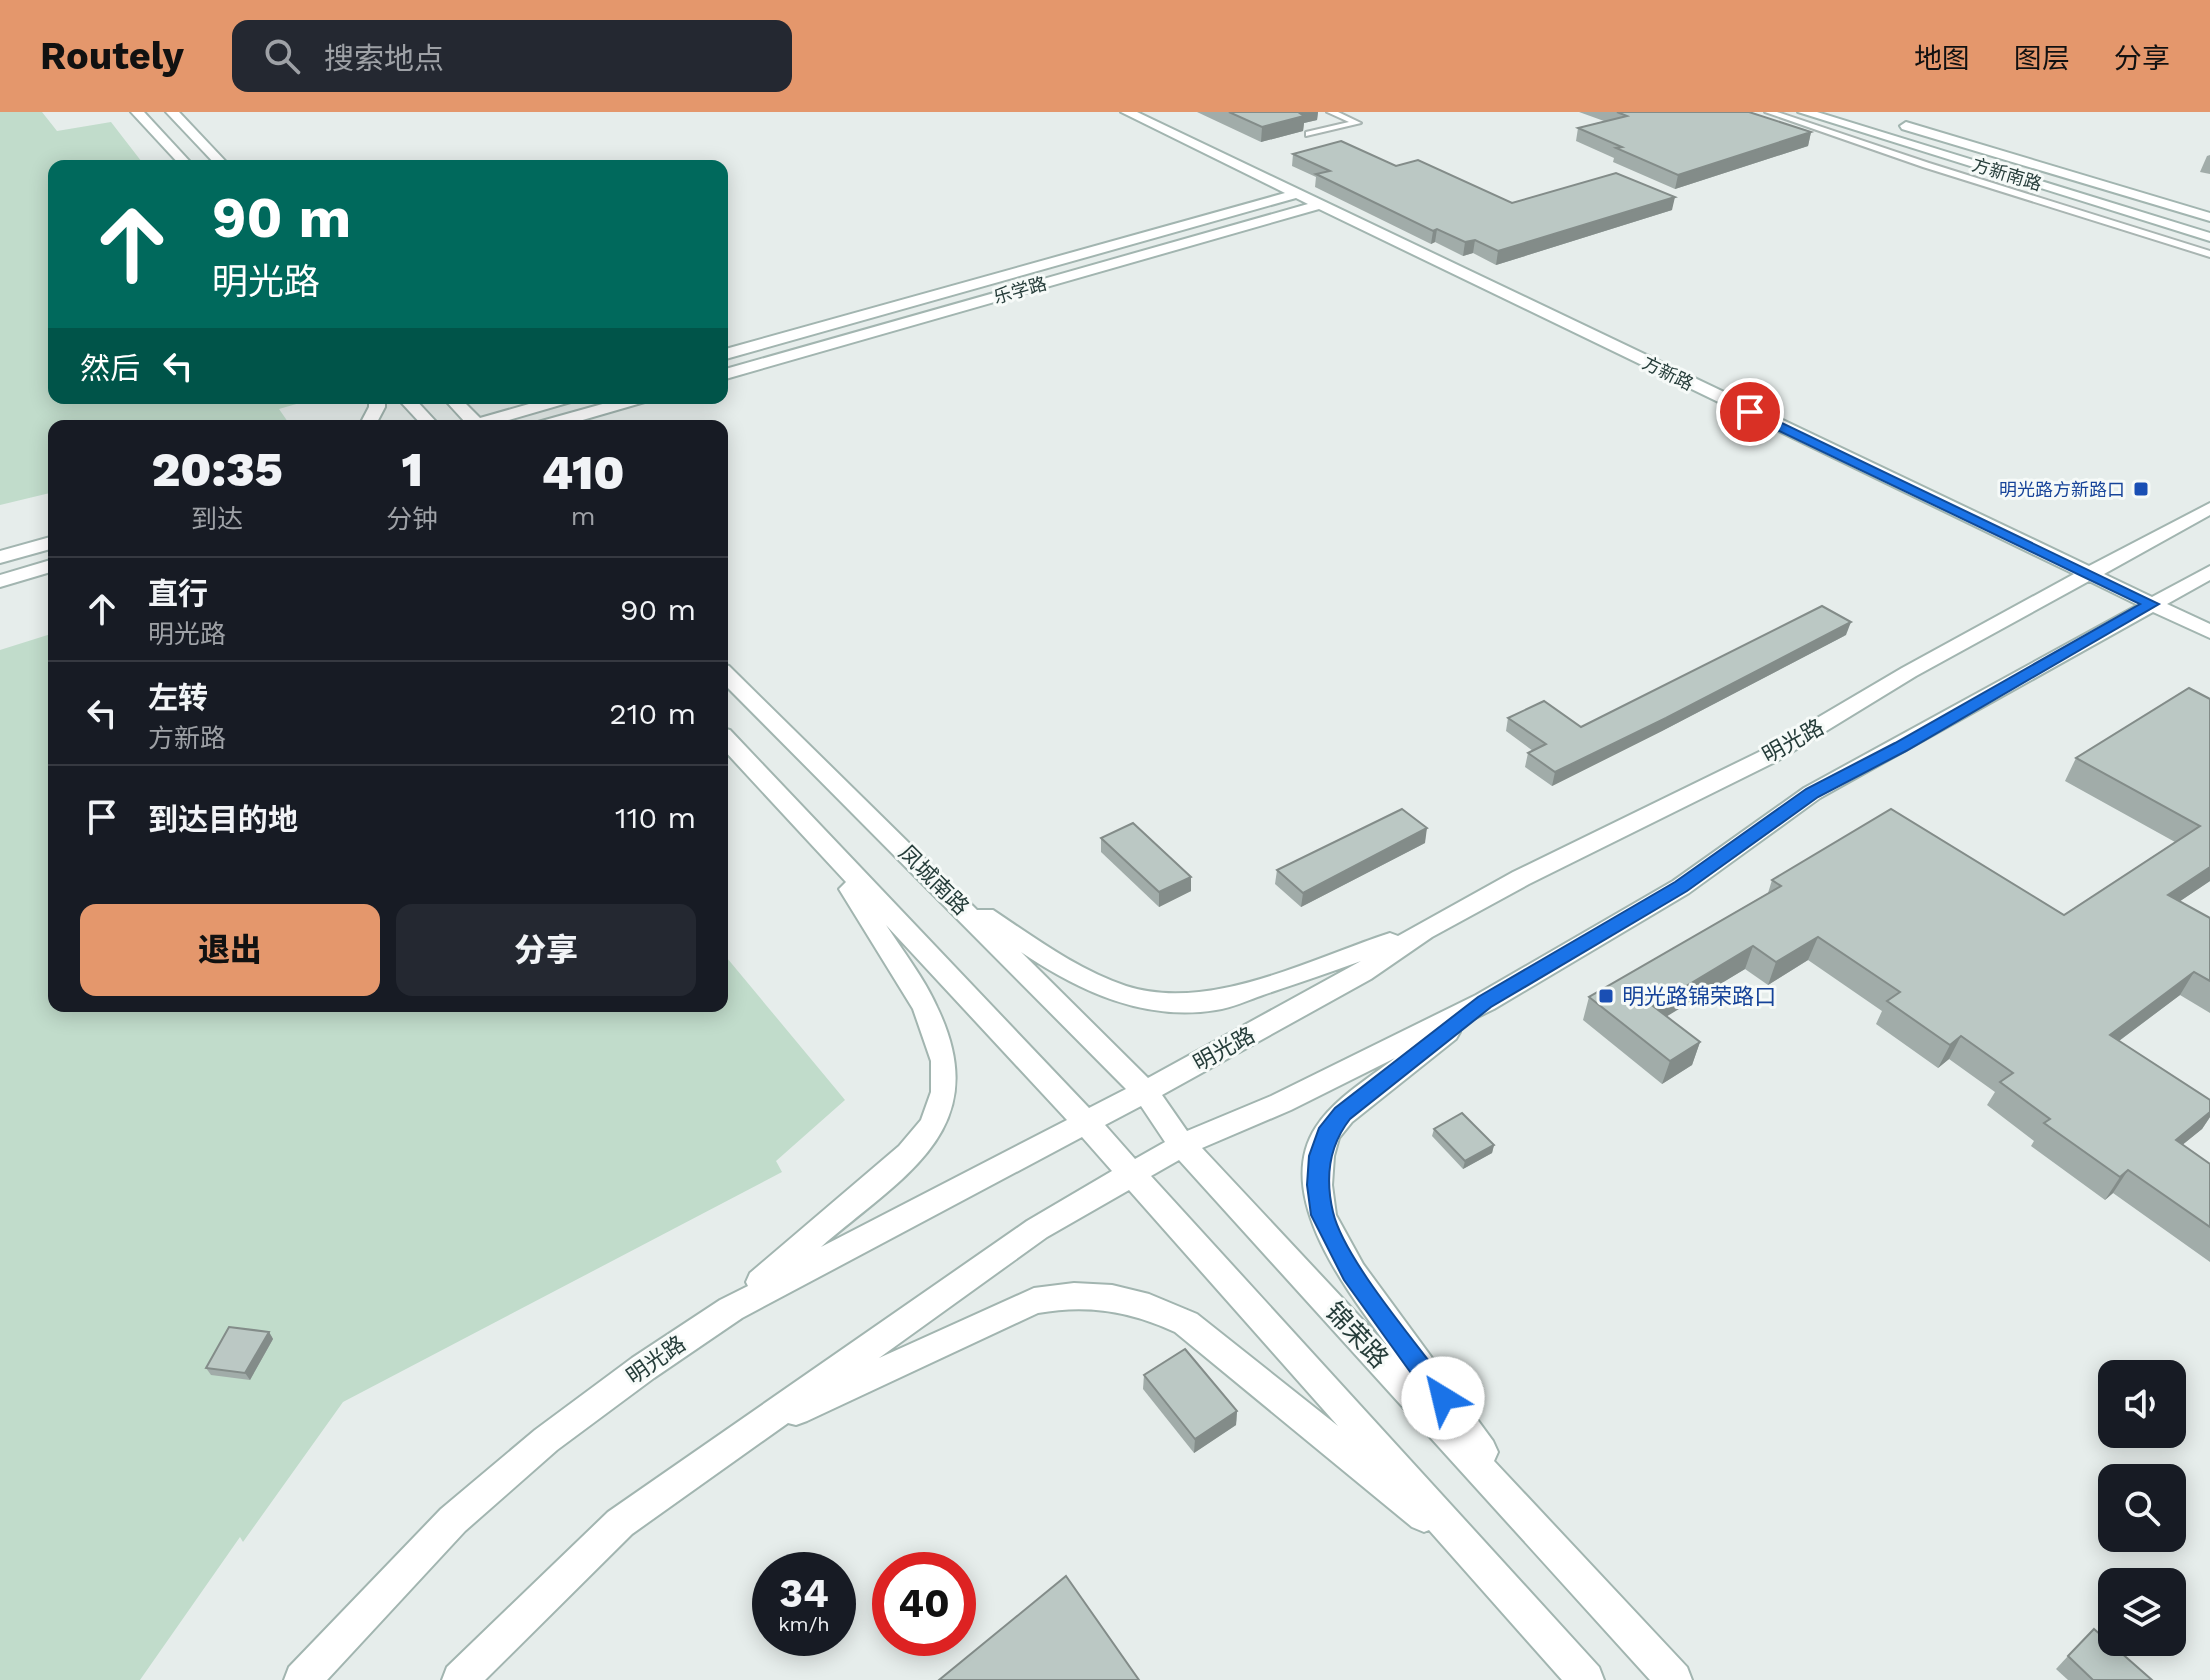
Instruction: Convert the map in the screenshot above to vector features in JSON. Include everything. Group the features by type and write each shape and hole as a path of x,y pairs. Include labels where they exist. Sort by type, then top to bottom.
{"street":[{"path":"137,112 182,160"},
{"path":"172,112 218,160"},
{"name":"方新路","path":"1127,112 2210,632"},
{"name":"方新南路","path":"1804,112 2210,237"},
{"name":"方新南路","path":"1891,121 2210,217"},
{"name":"乐学路","path":"728,353 1296,194"},
{"name":"乐学路","path":"728,373 1319,205"},
{"path":"411,404 426,420"},
{"path":"456,404 471,420"},
{"path":"492,420 547,404"},
{"path":"565,420 622,404"},
{"path":"599,420 631,404"},
{"name":"明光路","path":"302,1680 453,1520 546,1440 643,1368 731,1309 1086,1123 1362,973 1423,931 1521,878 1769,756 1909,672 2210,508"},
{"path":"0,557 48,544"},
{"path":"0,581 48,567"},
{"path":"460,1680 620,1523 1037,1229 1182,1145 1281,1103 1485,1002 1681,887 1812,793 1889,753 2210,572"},
{"name":"凤城南路","path":"728,676 1145,1091"},
{"path":"728,741 1132,1173 1586,1680"},
{"path":"731,1309 909,1154 933,1125 944,1092 944,1061 925,1008 820,840"},
{"path":"941,888 1080,978 1119,995 1161,1004 1192,1006 1218,1001 1423,931"},
{"path":"1485,1002 1342,1114 1326,1134 1320,1156 1318,1185 1322,1215 1352,1273 1552,1548"},
{"name":"锦荣路","path":"1145,1091 1182,1145 1674,1680"},
{"path":"736,1439 1034,1301 1061,1295 1125,1298 1156,1308 1186,1323 1481,1562"}],"lane":[{"path":"1309,134 1357,123 1331,112"},
{"path":"1769,112 2210,254"}],"green space":[{"path":"0,112 42,112 57,131 111,122 140,160 48,160 48,404 296,404 279,409 287,420 48,420 48,493 0,505"},
{"path":"48,635 48,1012 728,1012 728,959 845,1100 776,1161 782,1172 343,1402 243,1542 240,1537 140,1680 0,1680 0,650"}],"building":[{"path":"1229,112 1298,112 1304,116 1262,127"},
{"path":"1617,112 1749,112 1811,132 1678,175 1578,128 1627,116"},
{"path":"1341,141 1396,166 1418,160 1512,203 1616,173 1675,197 1498,251 1475,240 1465,242 1437,229 1433,231 1316,174 1330,171 1293,154"},
{"path":"1822,606 1851,622 1555,772 1528,753 1546,744 1508,718 1544,701 1581,727"},
{"path":"2189,688 2210,699 2210,867 2168,895 2210,918 2210,981 2194,972 2110,1035 2210,1100 2210,1112 2176,1140 2210,1164 2210,1227 2128,1170 2120,1177 2044,1123 2050,1119 2000,1082 2013,1073 1961,1036 1950,1045 1887,1001 1900,992 1818,937 1776,962 1753,946 1653,1006 1700,1042 1670,1061 1589,997 1781,886 1772,880 1891,809 2064,915 2200,826 2076,758"},
{"path":"1402,809 1427,828 1303,893 1277,870"},
{"path":"1133,823 1191,877 1159,892 1101,838"},
{"path":"1462,1113 1494,1145 1465,1161 1434,1129"},
{"path":"229,1327 269,1332 245,1373 206,1368"},
{"path":"1185,1349 1237,1411 1195,1439 1144,1375"},
{"path":"1066,1576 1139,1680 939,1680 968,1656 976,1656 976,1650"},
{"path":"2094,1629 2098,1633 2098,1656 2125,1656 2152,1680 2093,1680 2068,1656"}],"place":[{"name":"明光路方新路口","path":"2141,489"},
{"name":"明光路锦荣路口","path":"1606,996"}],"route":[{"path":"1443,1398 1352,1273 1333,1242 1322,1215 1318,1185 1320,1156 1326,1134 1342,1114 1485,1002 1681,887 1812,793 1901,747 2152,604 1750,412"}]}
